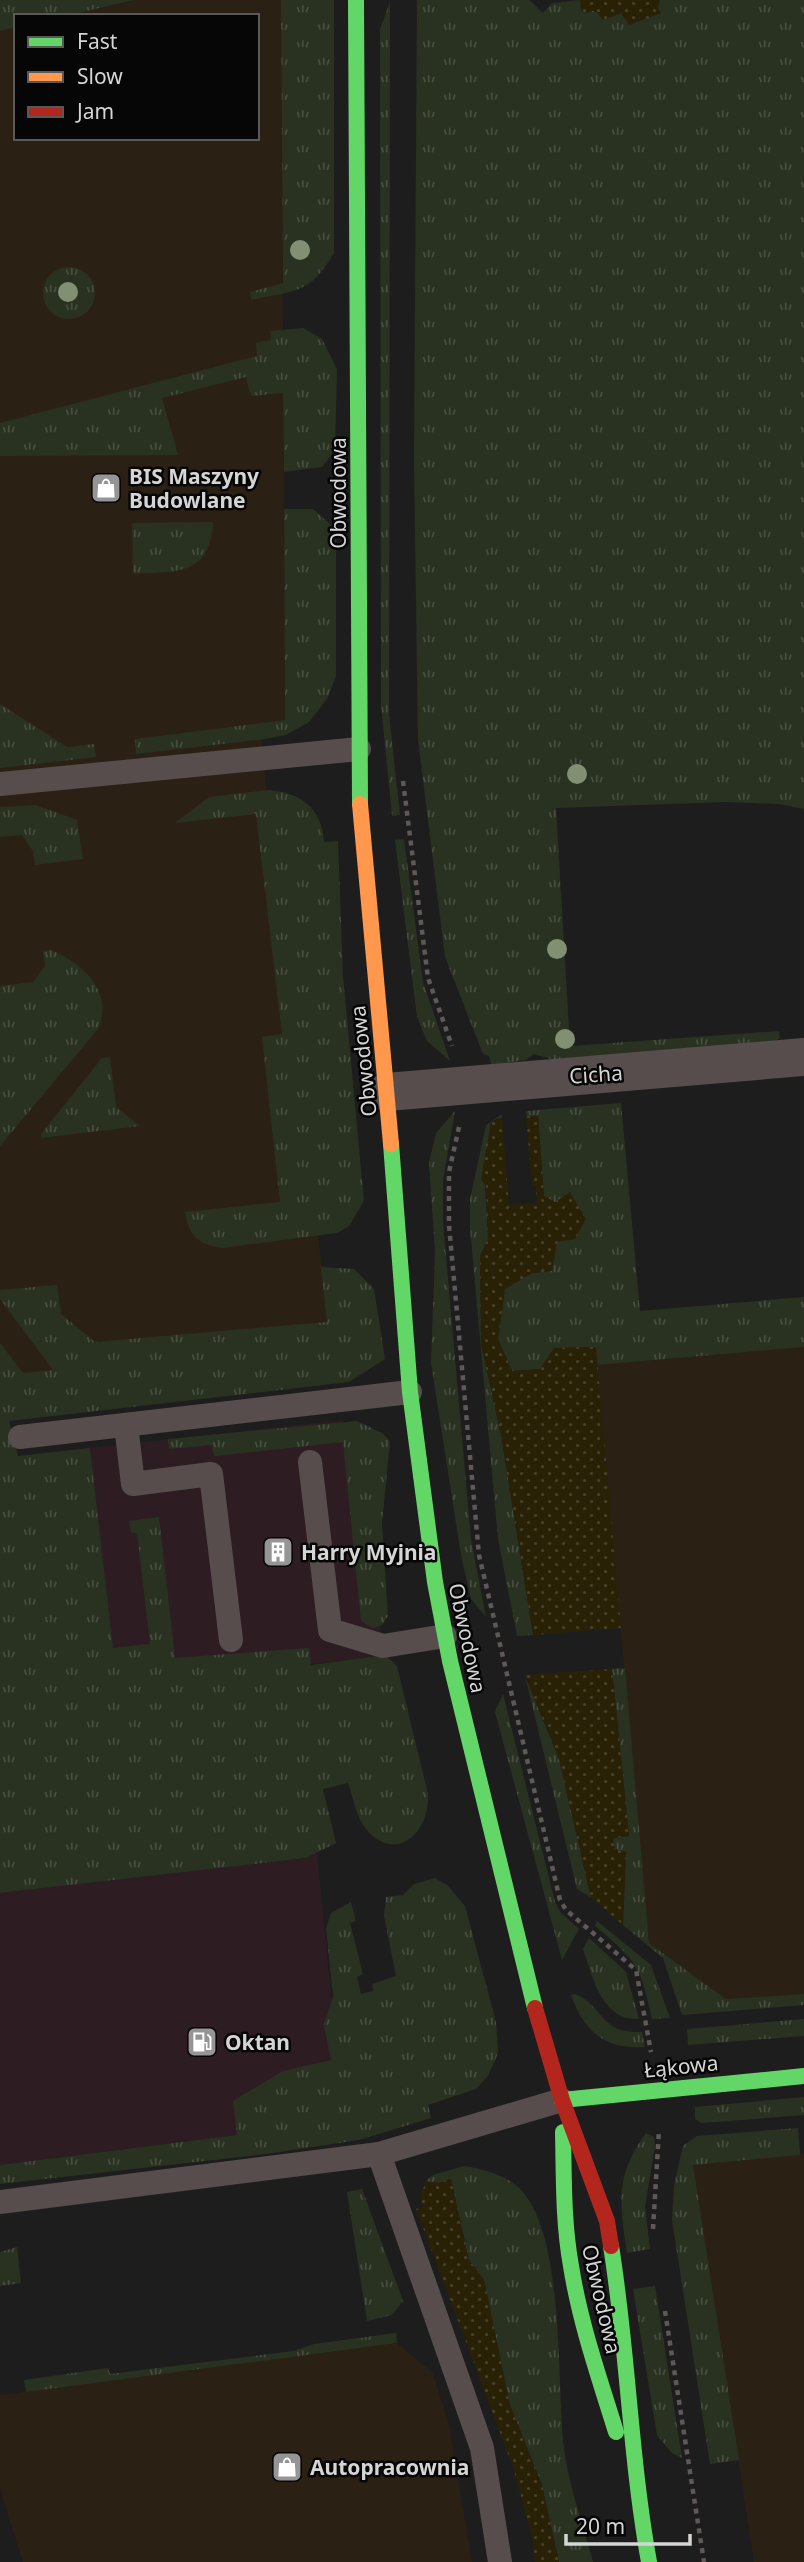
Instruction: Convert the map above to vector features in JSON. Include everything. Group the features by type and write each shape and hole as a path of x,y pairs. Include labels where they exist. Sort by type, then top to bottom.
{"main road":[{"name":"Obwodowa","path":"356,0 360,828 387,1092 410,1392 435,1582 445,1636 529,1987 562,2100 607,2221 621,2307 638,2501 649,2562"},
{"name":"Łąkowa","path":"562,2100 804,2076"},
{"name":"Obwodowa","path":"562,2100 567,2239 581,2323 638,2501"}],"street":[{"name":"Cicha","path":"387,1092 804,1057"}],"lane":[{"path":"0,784 359,749"},
{"path":"20,1437 410,1392"},
{"path":"126,1425 133,1484 211,1474 231,1640"},
{"path":"310,1462 330,1630 383,1646 445,1636"},
{"path":"0,2202 379,2154 562,2100"},
{"path":"379,2154 482,2448 500,2562"}],"path":[{"path":"461,1115 449,1172 449,1225 479,1555 560,1900 566,1910 636,1970 650,2046"},
{"path":"654,2237 653,2190 660,2138"},
{"path":"665,2309 704,2562"}],"shaded area":[{"path":"134,0 281,0 285,720 259,724 328,1322 0,1413 0,31 14,28 14,140 259,140 259,14 74,14"},
{"path":"804,1347 804,1994 726,1999 649,1943 597,1365"},
{"path":"343,1420 385,1655 117,1688 90,1448"},
{"name":"Oktan","path":"317,1853 332,2005 354,2120 0,2165 0,1893 306,1858"},
{"path":"804,2154 804,2562 754,2562 693,2165"},
{"path":"397,2343 433,2373 449,2426 472,2562 23,2562 0,2489 0,2395"}],"green space":[{"path":"0,0 134,0 74,14 14,14 14,28 0,31"},
{"path":"281,0 334,0 334,253 309,284 290,292 251,300 250,292 283,283"},
{"path":"417,0 529,0 543,13 552,3 580,0 590,10 612,17 621,13 657,10 660,0 804,0 804,809 779,804 726,802 556,808 570,1046 779,1031 780,1038 771,1044 558,1061 534,1054 526,1060 491,1065 489,1056 483,1054 445,957 418,740 414,462"},
{"path":"390,2 389,714 400,815 392,816 381,705 380,29"},
{"path":"69,267 88,274 95,293 88,312 69,319 50,312 43,293 50,274"},
{"path":"303,328 322,339 337,369 335,450 322,467 284,472 283,393 251,396 246,377 162,398 178,455 0,456 0,423 257,356 256,343 271,340 270,331"},
{"path":"284,509 313,509 331,525 336,538 336,676 327,699 309,722 286,735 136,754 135,739 285,720"},
{"path":"213,522 210,540 198,562 176,571 133,574 132,523"},
{"path":"0,704 67,747 94,744 96,757 0,768"},
{"path":"269,790 291,795 308,804 319,820 324,842 338,841 343,977 364,1201 349,1226 337,1233 222,1248 196,1238 189,1227 185,1212 280,1202 262,1037 282,1034 256,814 175,823 209,797"},
{"path":"36,805 77,820 83,859 35,865 33,851 22,835 0,837 0,807"},
{"path":"404,839 423,982 450,1061 427,1041 417,1017 395,840"},
{"path":"51,950 75,963 93,981 99,991 102,1016 98,1029 0,1146 0,986 33,982 45,966 43,951"},
{"path":"110,1057 116,1107 140,1126 41,1138 41,1134 102,1058"},
{"path":"621,1103 640,1311 804,1297 804,1347 597,1365 595,1347 554,1348 540,1369 512,1371 498,1339 505,1289 532,1273 552,1271 555,1202 544,1196 538,1116 526,1116 526,1111"},
{"path":"455,1111 443,1180 443,1223 471,1539 486,1617 471,1599 461,1555 431,1363 435,1252 429,1163 436,1133"},
{"path":"502,1114 502,1117 491,1122 485,1186 488,1239 480,1256 481,1344 501,1435 533,1635 517,1636 498,1539 470,1228 470,1199 486,1125"},
{"path":"321,1267 354,1269 374,1289 385,1359 349,1382 9,1421 18,1456 90,1448 113,1648 150,1644 137,1533 131,1533 129,1521 159,1517 175,1658 309,1648 311,1665 385,1655 397,1666 428,1794 423,1821 409,1840 399,1844 388,1844 377,1839 359,1818 348,1783 323,1789 336,1843 306,1858 0,1893 0,1343 23,1373 53,1370 0,1299 0,1290 57,1285 61,1314 95,1342 327,1322"},
{"path":"357,1421 382,1433 390,1441 382,1523 388,1616 382,1625 373,1628 361,1621 343,1442 214,1456 212,1445 169,1449 168,1439"},
{"path":"625,1668 649,1943 726,1999 804,1994 804,2005 682,2015 663,1958 623,1925 626,1852 615,1849 613,1838 629,1836 612,1669"},
{"path":"525,1676 559,1759 591,1898 577,1889"},
{"path":"503,1694 555,1902 561,1913 579,1929 562,1960 495,1712"},
{"path":"435,1878 448,1886 465,1906 496,2022 498,2053 488,2076 476,2089 428,2105 431,2118 359,2140 266,2154 0,2184 0,2165 237,2135 233,2101 283,2071 331,2060 324,2025 333,1996 326,1928 331,1913 351,1902 356,1921 350,1923 363,1974 357,1977 361,1994 373,1991 372,1984 396,1976 384,1916 386,1897 403,1895 414,1884"},
{"path":"597,1921 651,1965 670,2018 652,2019 635,1965 620,1947 595,1926"},
{"path":"589,1938 626,1972 639,2019 626,2018 616,2013 601,1996 583,1949"},
{"path":"576,1994 586,2000 611,2025 628,2032 642,2032 645,2047 619,2045 598,2036 576,2008 571,1995"},
{"path":"804,2019 804,2036 688,2045 687,2029"},
{"path":"804,2097 804,2115 702,2123 695,2119 695,2107"},
{"path":"798,2128 800,2155 693,2165 739,2460 710,2464 672,2220 674,2185 683,2146 697,2136"},
{"path":"646,2133 654,2137 655,2146 645,2207 650,2249 627,2253 621,2204 624,2177"},
{"path":"464,2166 489,2172 513,2183 530,2203 543,2231 556,2307 566,2463 593,2562 559,2562 542,2485 510,2405 484,2280 469,2260 451,2179 438,2183 426,2181 433,2175"},
{"path":"362,2189 403,2301 392,2315 367,2321 347,2192"},
{"path":"17,2247 21,2283 0,2286 0,2252"},
{"path":"655,2286 682,2458 672,2453 657,2435 633,2289"},
{"path":"396,2333 397,2343 26,2392 24,2380 108,2368 110,2374 293,2351 314,2344"}],"sand":[{"path":"580,0 660,0 657,6 661,13 629,25 621,13 603,20 595,10 586,13 581,11"},
{"path":"526,1116 538,1116 544,1196 555,1202 570,1192 586,1219 575,1239 557,1242 552,1271 532,1273 505,1289 498,1339 512,1371 540,1369 554,1348 596,1347 621,1628 533,1635 501,1435 481,1344 480,1256 488,1239 486,1186 481,1179 491,1122 502,1117 509,1205 537,1203 536,1186 532,1186"},
{"path":"612,1669 629,1836 613,1838 615,1849 626,1852 623,1925 591,1898 559,1759 525,1675"},
{"path":"451,2179 469,2260 484,2280 510,2405 542,2485 559,2562 535,2562 532,2536 513,2467 416,2209 423,2207 420,2197 426,2181 438,2183"}],"traffic: fast":[{"path":"356,0 360,804"},
{"path":"391,1144 410,1392 435,1582 450,1661 535,2008"},
{"path":"562,2100 804,2076"},
{"path":"563,2132 565,2216 571,2266 585,2329 616,2432"},
{"path":"611,2246 637,2483 649,2562"}],"traffic: slow":[{"path":"360,804 391,1144"}],"traffic: jam":[{"path":"535,2008 562,2100 607,2221 611,2246"}],"place":[{"name":"BIS Maszyny Budowlane","path":"106,488"},
{"name":"Harry Myjnia","path":"278,1552"},
{"name":"Oktan","path":"202,2042"},
{"name":"Autopracownia","path":"287,2467"}]}
